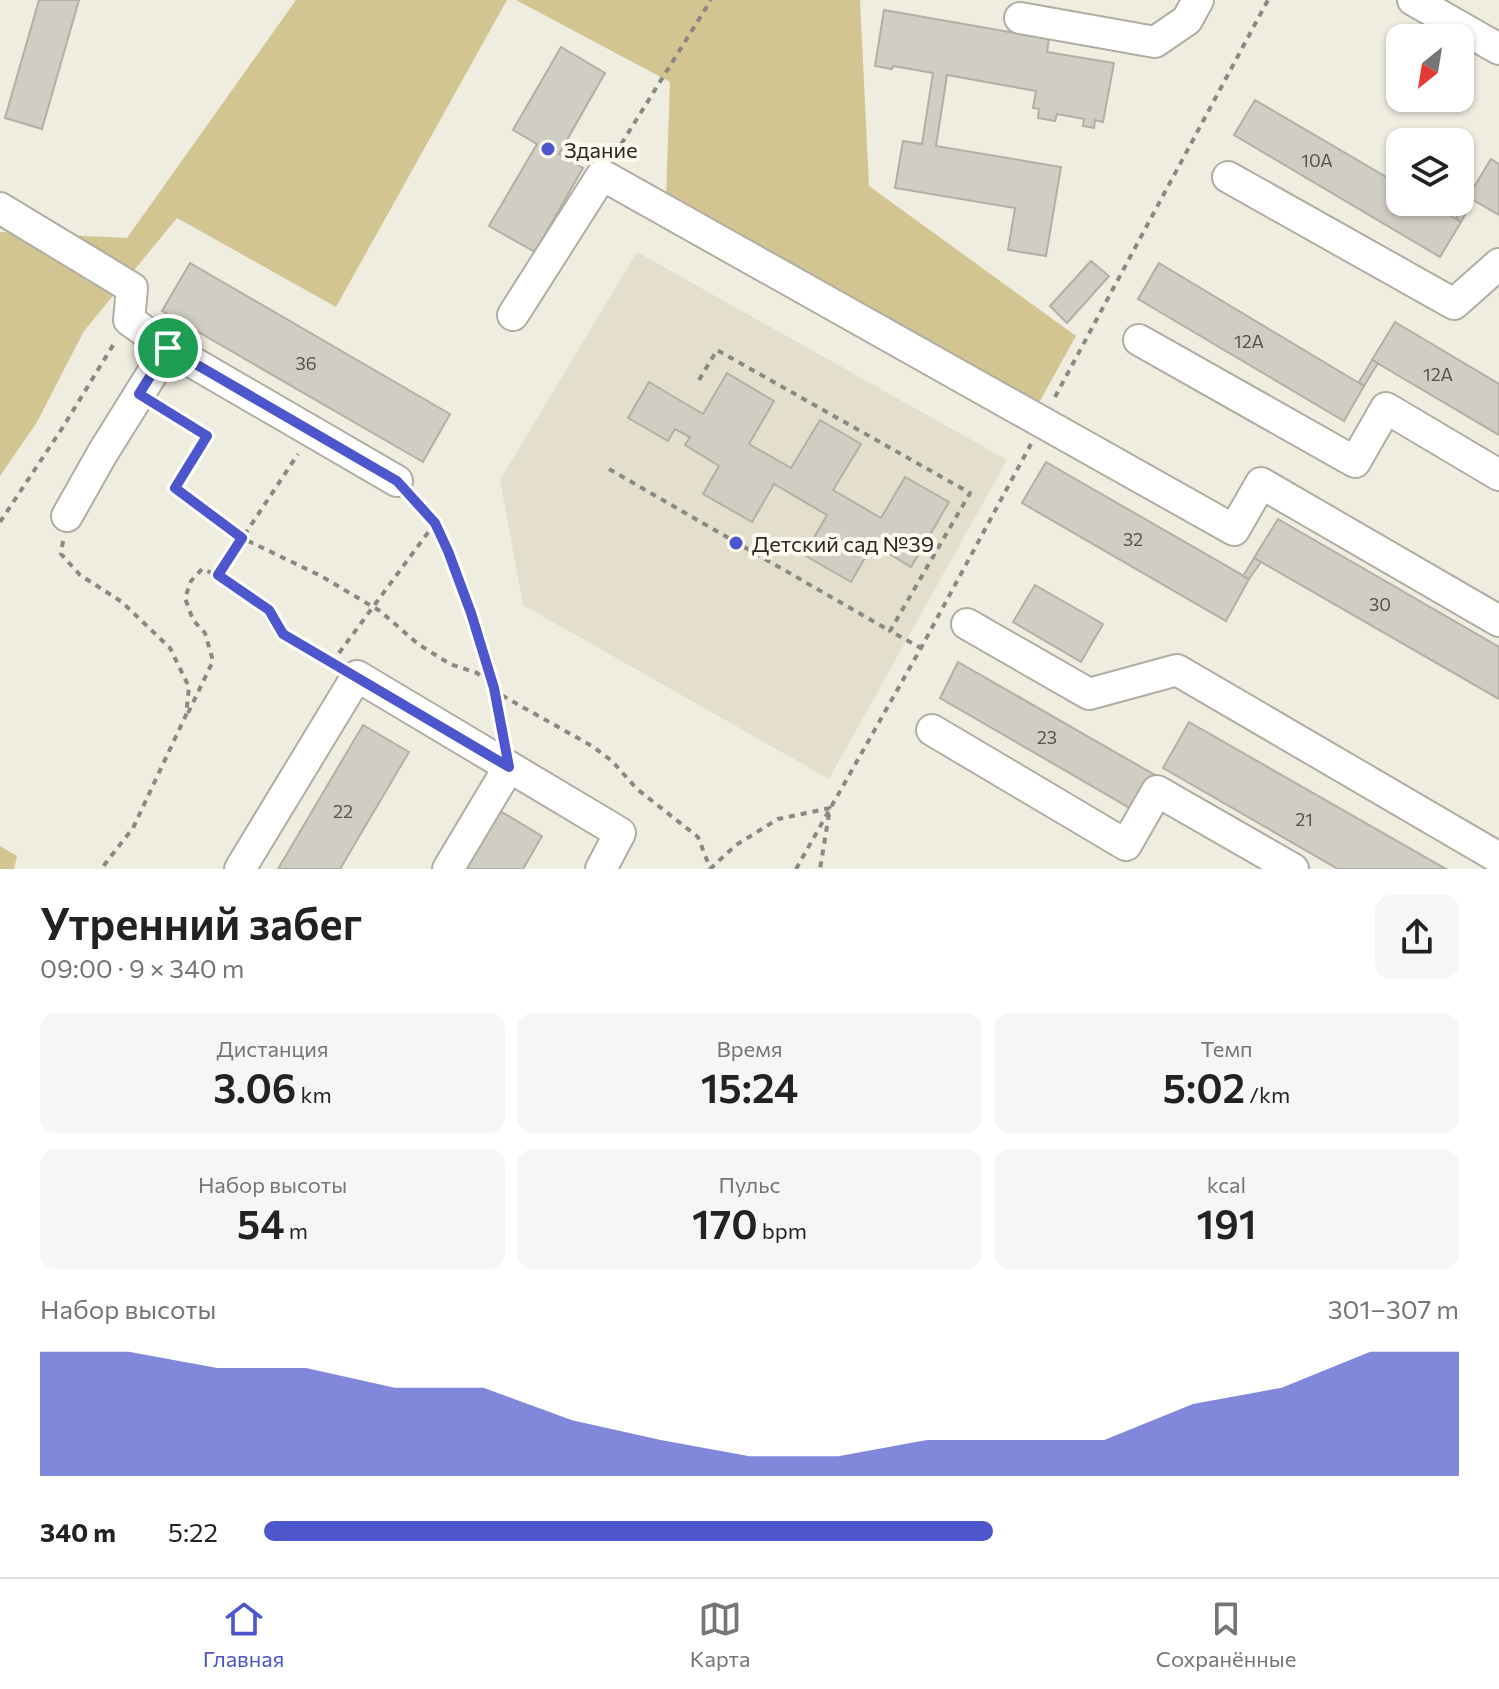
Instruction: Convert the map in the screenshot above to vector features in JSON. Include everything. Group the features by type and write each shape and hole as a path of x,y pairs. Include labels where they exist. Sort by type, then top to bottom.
{"street":[{"path":"1020,18 1155,42 1187,20 1198,0"},
{"path":"1413,0 1499,49"},
{"path":"513,315 602,175 1234,530 1261,483 1499,621"},
{"path":"1228,177 1454,304 1499,264"},
{"path":"0,208 132,288 129,320 168,348 397,481"},
{"path":"1139,340 1355,462 1386,408 1499,475"},
{"path":"67,516 168,348"},
{"path":"967,624 1089,694 1177,670 1499,858"},
{"path":"240,869 345,669 620,833 601,869"},
{"path":"932,730 1126,845 1157,791 1293,869"},
{"path":"448,869 509,767"}],"path":[{"path":"602,175 711,0"},
{"path":"0,522 129,320"},
{"path":"699,380 717,350 970,493 890,631"},
{"path":"139,394 207,436 175,488 242,538 321,576 373,606 418,644 450,664 477,673 503,696 592,746 612,761 637,789 698,837 710,869 736,845 778,819 830,808 820,869"},
{"path":"218,575 313,432"},
{"path":"609,469 921,648"},
{"path":"397,481 435,523 448,551 494,688 509,767"},
{"path":"67,516 61,554 80,575 122,602 170,648 189,687 186,715"},
{"path":"101,869 133,828 213,661 205,633 193,620 185,598 191,581 202,569 218,575 269,610 283,634 345,669 373,606 435,523"}],"shaded area":[{"path":"296,0 507,0 336,307 177,218 84,331 37,422 0,476 0,232 127,238"},
{"path":"516,0 860,0 869,186 1076,336 1036,408 666,197 670,82"},
{"name":"Детский сад №39","path":"637,252 1007,460 829,779 523,605 500,480"},
{"path":"0,846 17,856 14,869 0,869"}],"building":[{"path":"39,0 79,0 42,129 5,118"},
{"path":"884,10 1049,39 1047,52 1114,63 1103,122 1095,120 1094,128 1083,126 1084,119 1057,114 1055,121 1038,118 1039,109 1033,108 1036,91 947,75 936,146 1061,167 1046,256 1008,250 1015,208 895,188 903,141 922,144 933,73 875,66"},
{"name":"Здание","path":"561,47 605,73 559,154 583,168 535,252 489,226 537,144 513,130"},
{"path":"1255,100 1386,177 1386,216 1451,216 1461,222 1440,257 1234,135"},
{"path":"1491,159 1499,164 1499,215 1474,200 1474,187"},
{"path":"1091,261 1109,276 1067,323 1050,306"},
{"path":"190,263 450,414 423,462 162,311"},
{"path":"1159,263 1364,386 1344,421 1138,299"},
{"path":"1395,322 1499,384 1499,435 1372,360"},
{"path":"1372,360 1378,363 1364,386 1359,382"},
{"path":"727,373 774,401 749,444 791,468 820,420 861,444 833,490 881,518 905,477 949,502 911,567 873,544 851,582 804,555 827,515 774,484 752,522 703,494 719,466 685,445 690,437 675,429 668,441 628,418 649,382 703,414"},
{"path":"1046,462 1249,579 1226,621 1022,503"},
{"path":"1278,519 1499,647 1499,699 1254,558"},
{"path":"1254,558 1261,562 1249,579 1243,576"},
{"path":"1035,585 1103,624 1081,662 1013,622"},
{"path":"958,662 1155,775 1135,811 940,698"},
{"path":"1189,722 1446,869 1338,869 1163,768"},
{"path":"363,725 409,752 340,869 278,869"},
{"path":"495,808 542,836 523,869 458,869"}],"place":[{"name":"Здание","path":"548,149"},
{"name":"Детский сад №39","path":"736,543"}],"route":[{"path":"168,348 397,481 435,523 471,613 494,688 509,767 283,634 269,610 218,575 242,538 175,488 207,436 139,394 168,348"}]}
